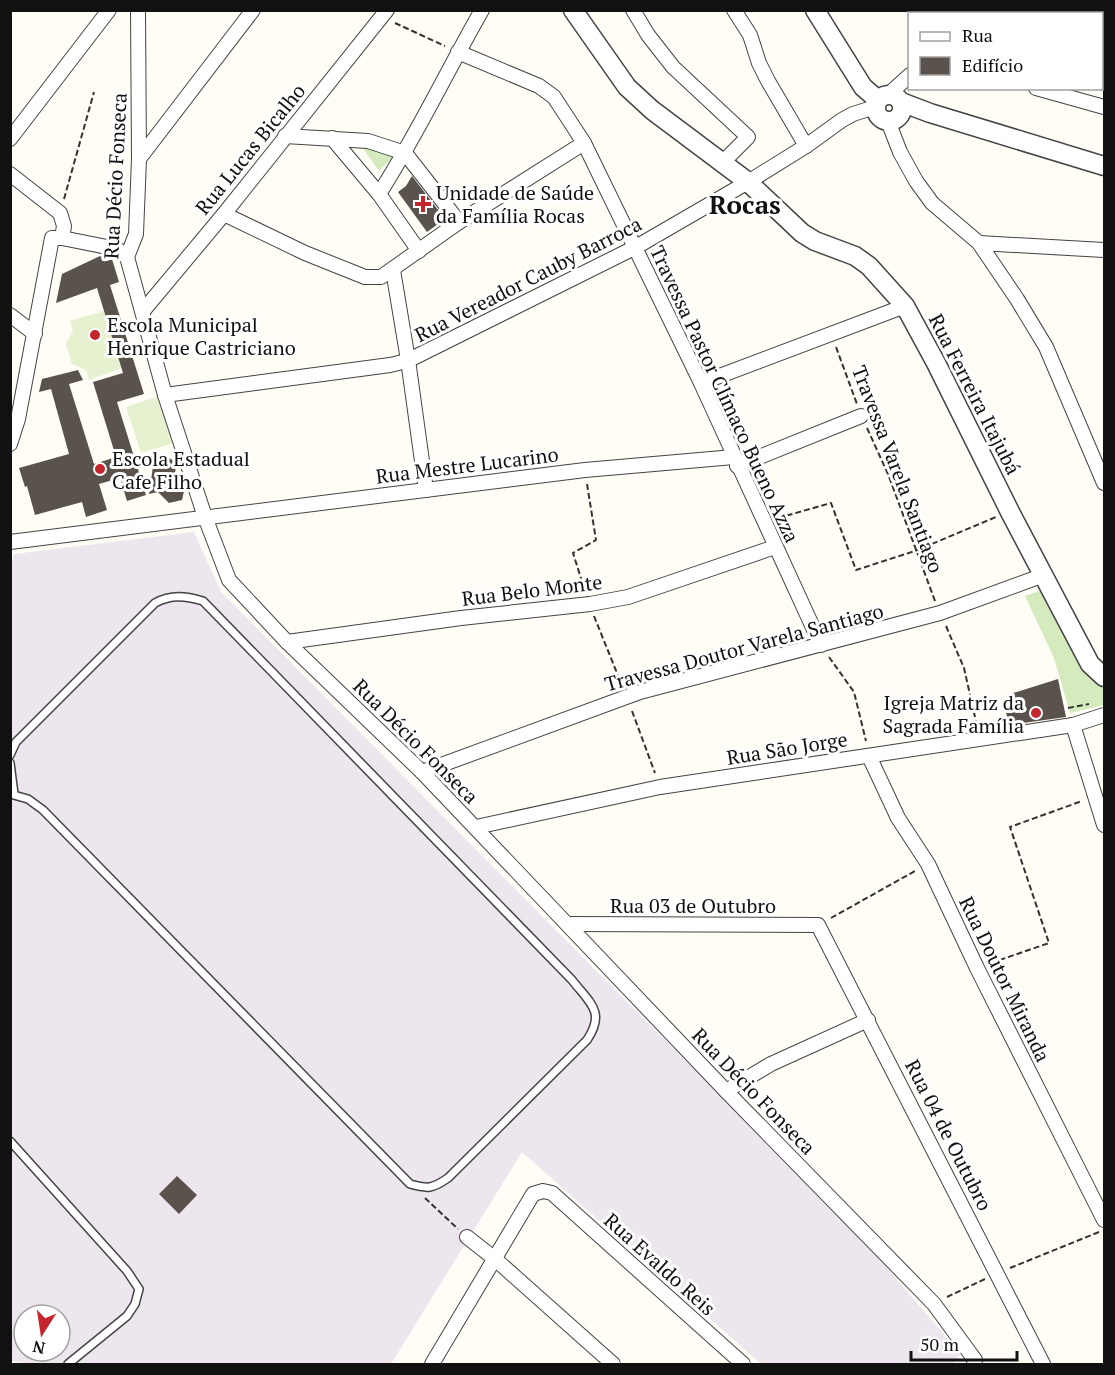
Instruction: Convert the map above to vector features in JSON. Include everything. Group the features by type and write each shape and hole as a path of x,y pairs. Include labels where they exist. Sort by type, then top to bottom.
{"street":[{"path":"10,139 109,10"},
{"name":"Rua Décio Fonseca","path":"138,10 140,159 136,234 127,257 165,395 205,517 229,580 287,642 423,772 726,1091 934,1304 974,1362"},
{"path":"140,159 253,10"},
{"path":"379,194 405,153 482,10"},
{"name":"Rua Ferreira Itajubá","path":"573,10 627,87 652,110 748,182 802,233 815,241 855,256 869,266 905,306 1092,668 1104,677"},
{"path":"633,10 673,67 748,137 722,163"},
{"path":"734,10 750,35 759,63 768,81 806,146"},
{"path":"815,10 863,87 890,106 930,113 1104,166"},
{"name":"Rua Lucas Bicalho","path":"143,311 224,214 381,13"},
{"name":"Travessa Pastor Clímaco Bueno Azza","path":"458,52 539,86 554,97 584,142 701,383 821,645"},
{"path":"908,77 890,106 911,171 932,203 979,243 1017,299 1046,347 1104,483"},
{"path":"890,106 908,81"},
{"path":"1043,90 1104,107"},
{"name":"Rua Vereador Cauby Barroca","path":"165,395 390,365 408,360 636,247 748,182 853,114 890,106"},
{"path":"285,136 368,141 405,153 459,222"},
{"path":"332,138 379,194 419,251"},
{"path":"224,214 364,278 381,277 459,222 584,142"},
{"path":"10,174 60,213 64,226 57,239 14,418 10,444"},
{"path":"57,239 117,249 127,257"},
{"path":"979,243 1104,250"},
{"path":"391,271 408,360 426,490"},
{"path":"701,383 905,306"},
{"path":"10,315 35,334"},
{"name":"Rua Mestre Lucarino","path":"10,542 585,470 736,461 861,416"},
{"name":"Rua Belo Monte","path":"287,642 461,618 590,604 628,597 775,547"},
{"name":"Travessa Doutor Varela Santiago","path":"423,772 627,697 940,613 1044,575"},
{"name":"Rua São Jorge","path":"476,827 660,787 1073,726 1104,715"},
{"path":"1073,726 1104,825"},
{"name":"Rua Doutor Miranda","path":"869,756 898,818 928,864 977,968 1104,1220"},
{"name":"Rua 03 de Outubro","path":"568,924 818,925"},
{"name":"Rua 04 de Outubro","path":"818,925 998,1273 1043,1365"},
{"path":"726,1091 771,1064 868,1020"},
{"name":"Rua Evaldo Reis","path":"495,1259 533,1194 543,1191 552,1193 743,1365"},
{"path":"467,1237 495,1259 613,1365"},
{"path":"449,1365 435,1360 495,1259"}],"lane":[{"path":"10,755 16,742 155,603 165,597 177,596 203,601 572,980 590,1002 597,1016 595,1028 587,1040 448,1178 429,1188 410,1184 43,810 28,799 12,794 10,763"},
{"path":"10,1141 127,1271 139,1289 135,1304 127,1316 68,1365"}],"path":[{"path":"381,13 458,52"},
{"path":"60,213 94,92"},
{"name":"Travessa Varela Santiago","path":"831,334 861,416 888,474 915,551 964,668 980,741"},
{"path":"585,470 596,540 573,553 590,604 660,787"},
{"path":"764,522 831,503 856,570 915,551 980,524"},
{"path":"821,645 854,692 869,756"},
{"path":"1068,708 1095,703"},
{"path":"977,968 1049,943 1010,827 1095,797"},
{"path":"818,925 928,864"},
{"path":"410,1184 467,1237"},
{"path":"934,1304 998,1273 1104,1230"}],"shaded area":[{"path":"194,532 221,592 860,1237 961,1354 952,1364 761,1364 522,1152 391,1364 24,1363 72,1363 72,1303 12,1303 11,1361 11,567 14,554"}],"green space":[{"path":"369,142 393,157 379,171 360,144"},
{"path":"104,311 122,368 89,380 86,370 72,364 66,344 73,331 70,321"},
{"path":"159,396 174,443 141,453 126,407"},
{"path":"1045,589 1104,683 1104,705 1070,713 1054,658 1025,596"}],"building":[{"name":"Unidade de Saúde da Família Rocas","path":"412,176 445,219 427,232 398,192 406,186"},
{"path":"100,256 107,261 112,259 119,282 110,285 144,394 117,402 146,495 127,501 120,478 99,484 107,510 86,517 82,502 35,515 19,468 69,454 51,389 39,392 42,379 78,370 83,380 69,384 94,464 116,457 93,382 123,373 97,288 56,303 62,274"},
{"path":"166,456 177,463 174,477 185,487 182,500 169,503 158,492 149,494 154,459"},
{"name":"Igreja Matriz da Sagrada Família","path":"1058,679 1066,717 1009,725 1005,708 1009,707 1007,695"},
{"path":"177,1176 197,1195 179,1214 159,1194"}],"place":[{"name":"Unidade de Saúde da Família Rocas","path":"423,204"},
{"name":"Escola Municipal Henrique Castriciano","path":"95,335"},
{"name":"Escola Estadual Cafe Filho","path":"100,469"},
{"name":"Igreja Matriz da Sagrada Família","path":"1036,713"}],"district":[{"name":"Rocas","path":"745,204"}]}
